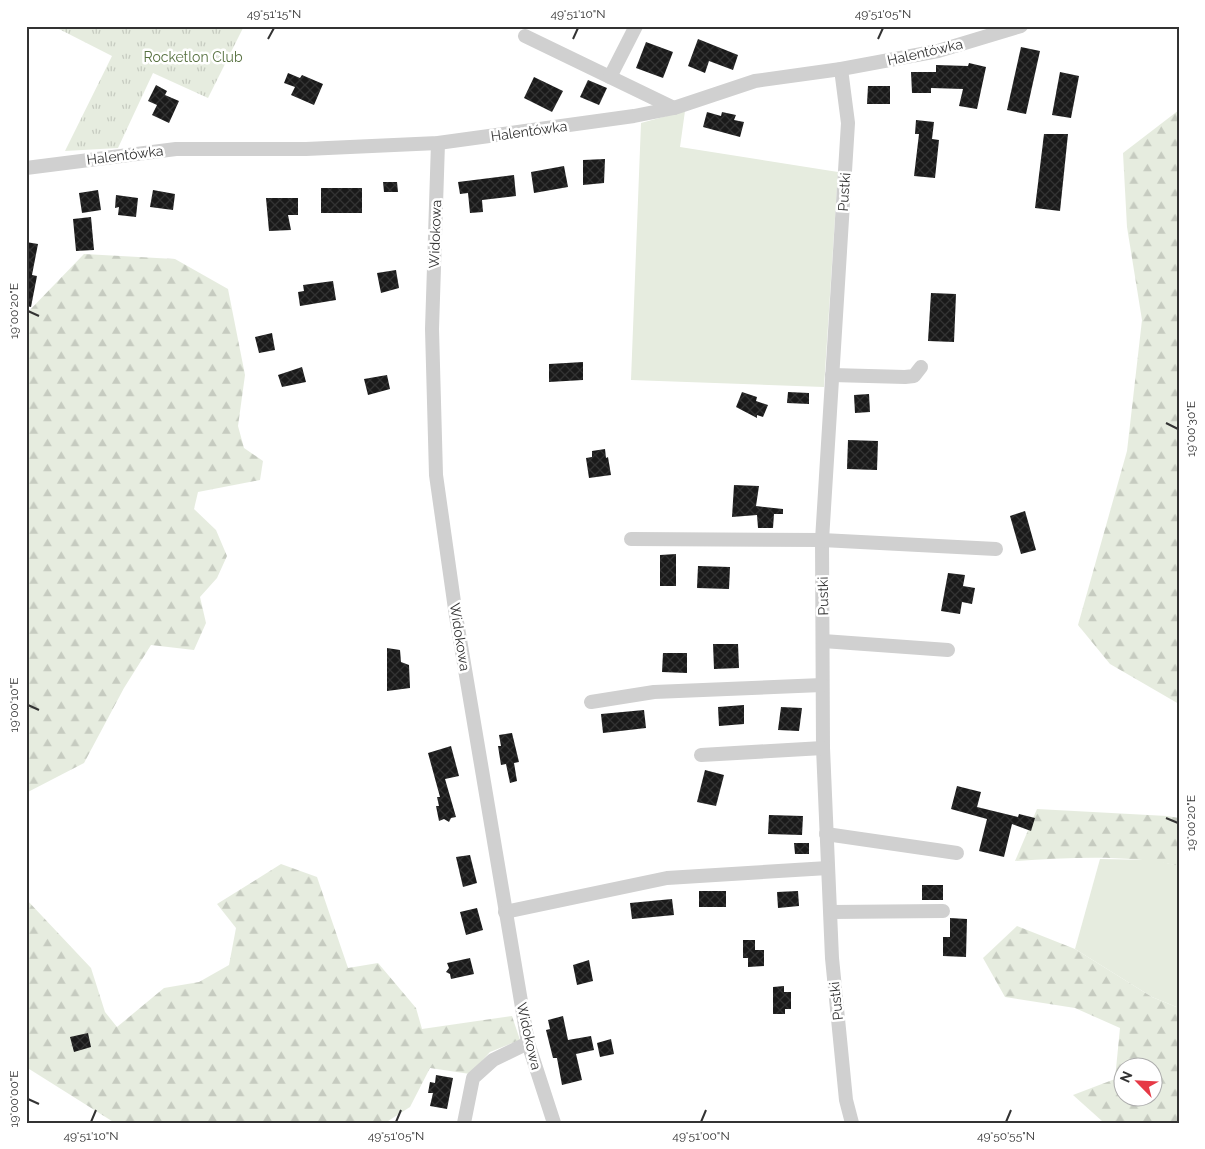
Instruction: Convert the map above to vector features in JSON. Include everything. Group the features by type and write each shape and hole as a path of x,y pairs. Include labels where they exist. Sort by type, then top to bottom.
{"street":[{"path":"610,77 636,26"},
{"name":"Halentówka","path":"26,168 176,149 306,149 438,143 634,116 674,108 755,81 841,69 938,51 1021,26"},
{"path":"525,36 674,108"},
{"name":"Pustki","path":"841,69 848,124 822,540 822,685 826,834 834,977 846,1100 852,1123"},
{"name":"Widokowa","path":"438,143 432,330 436,475 456,616 528,1043 554,1123"},
{"path":"832,376 905,377 914,376 921,367"},
{"path":"630,539 822,540 996,549"},
{"path":"823,641 948,650"},
{"path":"591,702 654,692 822,685"},
{"path":"700,755 823,748"},
{"path":"826,834 957,853"},
{"path":"505,912 667,878 828,868"},
{"path":"831,912 943,911"},
{"path":"464,1123 473,1078 493,1060 528,1043"}],"green space":[{"name":"Rocketlon Club","path":"58,26 244,26 208,98 153,73 118,148 65,151 112,56 57,28"},
{"path":"1179,110 1179,704 1110,664 1078,625 1127,451 1142,320 1127,227 1123,153"},
{"path":"685,111 680,147 838,172 824,387 631,380 641,123"},
{"path":"84,254 175,259 228,289 245,375 238,426 244,448 263,461 260,480 198,492 194,509 216,530 227,556 217,578 200,597 206,623 194,650 151,645 124,688 84,763 26,793 26,314"},
{"path":"1037,809 1179,818 1179,866 1118,858 1015,861"},
{"path":"1100,859 1154,860 1179,866 1179,1008 1152,997 1075,949"},
{"path":"281,864 317,877 348,968 378,963 416,1008 422,1029 512,1016 520,1040 490,1052 470,1074 430,1068 410,1107 385,1123 115,1123 26,1067 26,899 91,968 105,1012 117,1027 164,988 199,982 229,965 236,928 217,904"},
{"path":"1017,926 1075,949 1152,997 1179,1008 1179,1123 1102,1121 1073,1095 1112,1080 1112,1106 1162,1106 1162,1056 1117,1056 1120,1028 1075,1008 1005,997 983,958"}],"building":[{"path":"698,39 738,55 733,70 709,61 705,73 688,66"},
{"path":"646,42 673,52 663,78 636,68"},
{"path":"1021,47 1040,51 1026,114 1007,110"},
{"path":"969,63 986,67 977,109 959,106 963,89 931,88 931,93 912,93 911,72 936,72 936,65 968,66"},
{"path":"1060,72 1079,76 1071,118 1052,115"},
{"path":"288,73 300,78 302,75 323,84 314,105 291,95 295,87 284,83"},
{"path":"534,77 563,91 552,112 524,98"},
{"path":"588,80 607,88 599,105 580,97"},
{"path":"156,85 167,91 165,95 179,101 169,123 152,115 157,105 148,101"},
{"path":"868,86 890,86 890,104 867,104"},
{"path":"707,112 721,116 722,112 736,115 734,120 744,122 740,137 703,127"},
{"path":"916,120 934,122 932,139 939,140 935,178 914,176 919,134 915,134"},
{"path":"1044,134 1068,134 1060,211 1035,208"},
{"path":"605,159 604,183 583,185 583,160"},
{"path":"564,166 568,187 534,193 531,172"},
{"path":"514,175 516,196 482,200 483,212 470,213 468,193 460,194 458,182"},
{"path":"383,182 397,182 398,192 384,192"},
{"path":"321,188 362,188 362,213 321,213"},
{"path":"98,190 101,210 82,213 79,193"},
{"path":"153,190 175,194 173,210 150,207"},
{"path":"116,195 138,198 136,217 118,215 119,207 115,208"},
{"path":"266,198 298,198 298,215 288,215 291,230 269,231"},
{"path":"91,217 94,250 76,251 73,219"},
{"path":"26,242 38,244 32,275 37,276 31,307 26,306"},
{"path":"396,270 399,288 381,293 377,273"},
{"path":"333,281 336,300 300,306 298,292 304,291 303,285"},
{"path":"931,293 956,294 954,342 928,341"},
{"path":"272,333 275,350 259,353 255,337"},
{"path":"583,362 583,380 549,382 549,364"},
{"path":"302,367 306,382 282,387 278,375"},
{"path":"387,375 390,389 368,395 364,379"},
{"path":"742,392 757,397 756,401 768,405 763,417 757,415 757,418 736,407"},
{"path":"788,392 809,393 809,404 787,403"},
{"path":"869,394 870,412 855,413 854,395"},
{"path":"848,440 878,441 877,470 847,469"},
{"path":"605,449 611,475 589,478 586,458 592,457 592,451"},
{"path":"734,485 759,486 756,506 783,509 783,514 774,514 773,528 758,528 757,515 732,517"},
{"path":"1025,511 1036,550 1021,554 1010,516"},
{"path":"676,554 676,586 660,586 660,555"},
{"path":"698,566 730,567 729,589 697,588"},
{"path":"948,573 965,575 963,586 975,588 972,604 962,602 960,614 941,611"},
{"path":"713,644 738,644 739,668 714,669"},
{"path":"387,648 400,650 401,662 409,665 410,688 387,691"},
{"path":"663,653 687,653 687,673 662,672"},
{"path":"744,705 744,724 719,726 718,707"},
{"path":"781,707 802,708 799,731 778,730"},
{"path":"644,710 646,728 603,733 601,714"},
{"path":"512,733 519,762 514,763 517,781 510,783 506,764 501,765 498,746 501,746 499,735"},
{"path":"451,746 459,776 445,779 456,817 451,818 449,822 444,819 439,821 436,806 439,806 437,797 440,797 428,753"},
{"path":"705,770 724,775 716,806 697,802"},
{"path":"957,786 981,792 977,807 1018,817 1019,814 1035,818 1031,831 1012,824 1004,857 979,851 987,819 951,809"},
{"path":"769,815 803,816 802,835 768,834"},
{"path":"794,843 809,843 809,854 795,854"},
{"path":"470,855 477,883 463,887 456,857"},
{"path":"922,885 943,885 943,900 922,900"},
{"path":"699,891 726,891 726,907 699,907"},
{"path":"798,891 799,906 778,908 777,892"},
{"path":"672,899 674,915 632,919 630,903"},
{"path":"477,908 483,930 466,935 460,912"},
{"path":"950,918 967,919 966,957 943,956 943,937 950,937"},
{"path":"743,940 755,940 755,950 764,950 764,966 748,967 748,958 743,958"},
{"path":"470,958 474,974 451,979 450,974 446,972 449,968 447,963"},
{"path":"589,960 593,981 577,985 573,965"},
{"path":"784,986 784,992 791,992 791,1009 785,1009 785,1014 773,1014 773,987"},
{"path":"563,1016 568,1040 591,1036 594,1050 576,1054 582,1080 562,1085 557,1058 553,1058 546,1030 550,1029 548,1020"},
{"path":"88,1033 91,1047 74,1052 70,1037"},
{"path":"611,1039 614,1054 600,1057 597,1043"},
{"path":"436,1075 453,1078 447,1109 430,1106 433,1093 428,1093 430,1082 435,1083"}]}
